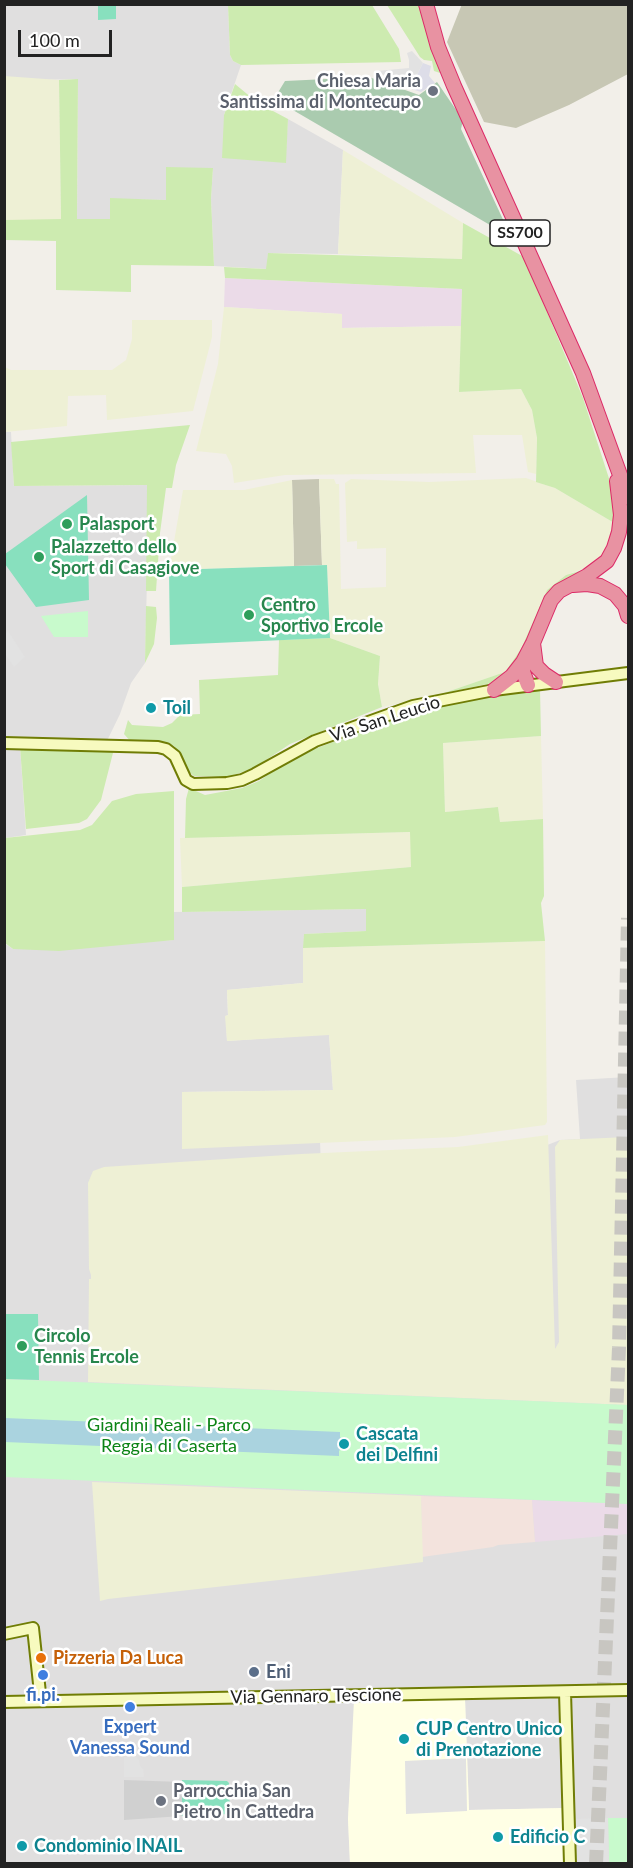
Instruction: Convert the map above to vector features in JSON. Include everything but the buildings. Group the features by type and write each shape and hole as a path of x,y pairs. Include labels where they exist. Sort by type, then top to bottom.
{"highway":[{"name":"SS700","path":"426,4 438,47 583,373 628,497"},
{"name":"SS700","path":"615,461 628,517"},
{"name":"SS700","path":"494,690 529,664 533,643 551,600 559,591 597,570 607,561 614,548 621,515 615,461"},
{"path":"571,585 600,586 615,594 625,606 628,616"},
{"path":"528,685 523,672 529,664 556,682"}],"street":[{"name":"Via San Leucio","path":"4,743 158,747 166,749 175,756 186,780 193,784 227,783 242,780 315,741 413,705 494,690 628,673"},
{"path":"4,1634 33,1628 40,1693 44,1700"},
{"name":"Via Gennaro Tescione","path":"4,1701 628,1690"},
{"path":"565,1692 570,1863"}],"shaded area":[{"path":"462,4 628,5 628,74 569,105 516,128 484,122 447,42"},
{"path":"4,5 228,5 230,55 233,61 241,65 224,115 285,162 288,119 343,150 338,254 268,253 267,269 214,266 211,199 213,168 167,200 110,199 111,219 77,220 78,79 5,81"},
{"path":"412,51 423,63 416,77 402,86 377,71 409,68 407,53"},
{"path":"423,63 431,66 429,76 435,83 421,92 402,86 416,77"},
{"path":"4,76 59,80 61,220 5,220"},
{"path":"369,77 419,95 437,82 463,120 461,129 506,226 502,232 274,99 285,81"},
{"path":"343,150 463,223 462,259 338,254"},
{"path":"225,278 462,289 461,326 342,328 341,314 224,307"},
{"path":"224,307 342,314 342,328 461,326 459,392 521,389 532,410 537,438 536,474 528,472 522,435 473,435 476,473 285,475 234,483 232,466 226,454 196,451 218,364"},
{"path":"132,320 212,320 212,337 193,411 107,420 106,395 68,396 67,426 5,432 5,367 11,370 112,370 126,360 132,339"},
{"path":"4,432 11,432 14,486 147,485 148,536 145,663 131,683 120,714 104,747 20,746 26,835 5,838"},
{"path":"526,478 555,488 616,524 610,547 591,566 566,575 547,590 521,649 505,672 441,694 382,707 378,684 380,656 330,638 327,565 322,565 319,479 334,479 336,484 339,484 341,589 386,587 386,548 357,549 357,541 347,542 345,483 351,479 429,482"},
{"path":"319,479 322,565 294,566 292,480"},
{"path":"292,480 294,566 169,570 183,490 244,490"},
{"path":"8,631 25,657 14,667 5,654 5,634"},
{"path":"541,736 543,819 500,822 498,807 445,812 443,743"},
{"path":"411,832 411,867 182,887 180,838"},
{"path":"366,909 366,931 304,934 303,983 227,990 227,1041 329,1034 333,1090 182,1092 182,1148 320,1141 321,1167 532,1151 560,1140 580,1139 576,1080 628,1077 628,1863 569,1863 568,1808 469,1810 465,1699 462,1693 356,1695 348,1819 350,1863 5,1863 4,943 13,949 174,940 174,912"},
{"path":"545,941 547,1122 545,1125 455,1137 182,1149 182,1092 333,1090 329,1035 227,1041 225,1016 228,1015 227,990 303,983 303,948"},
{"path":"548,1135 555,1349 559,1342 555,1147 560,1140 628,1137 628,1405 88,1382 89,1279 91,1275 89,1269 88,1183 93,1171 104,1167 301,1154 458,1147"},
{"path":"92,1482 421,1496 423,1562 100,1601"},
{"path":"421,1496 532,1500 535,1542 498,1545 422,1557"},
{"path":"532,1500 628,1504 628,1534 535,1542"},
{"path":"465,1699 469,1810 563,1808 564,1863 350,1864 348,1819 354,1700"},
{"path":"124,1757 136,1757 139,1760 144,1777 124,1777"},
{"path":"466,1758 467,1811 406,1814 405,1761"},
{"path":"124,1780 182,1782 182,1816 124,1820"},
{"path":"608,1818 609,1863 572,1863 572,1819"}],"green space":[{"path":"98,5 116,5 116,19 98,20"},
{"path":"228,5 372,5 399,49 401,62 241,65 233,61 230,55"},
{"path":"387,5 420,5 443,71 440,73 434,71 432,61 420,57"},
{"path":"78,79 77,219 110,219 110,198 166,200 166,167 213,168 211,199 214,266 131,265 131,292 56,290 56,241 5,240 5,220 61,219 59,80"},
{"path":"235,84 258,103 288,119 286,163 222,158 224,115"},
{"path":"463,223 524,257 583,398 616,500 616,524 555,488 536,482 537,438 532,410 521,389 459,392 462,289 225,278 224,267 266,269 268,253 462,259"},
{"path":"190,425 176,465 172,488 166,488 156,591 146,591 147,485 14,486 11,442"},
{"name":"Palasport","path":"87,495 89,600 36,607 5,564 5,554"},
{"path":"616,524 610,550 592,568 566,580 550,591 542,604 518,663 508,674 492,683 441,694 505,672 521,649 547,590 566,575 583,570 601,558 610,547"},
{"name":"Centro Sportivo Ercole","path":"327,565 330,638 170,645 169,570"},
{"path":"146,606 156,607 157,618 154,644 145,663"},
{"path":"88,611 88,637 54,637 41,616"},
{"path":"330,638 380,656 378,684 382,707 290,744 254,768 228,777 194,776 188,771 182,756 174,746 166,743 131,742 124,734 128,720 132,725 163,727 172,723 180,715 200,714 199,680 278,675 279,640"},
{"path":"540,689 541,736 443,743 445,812 498,807 500,822 543,819 544,896 541,903 545,941 303,948 304,934 366,931 366,909 182,912 182,887 411,867 410,832 185,838 186,799 189,788 205,795 242,788 259,781 288,761 312,750 419,709"},
{"path":"20,746 114,749 101,800 87,819 79,823 26,829"},
{"path":"174,791 174,940 59,951 13,949 5,943 5,838 80,830 92,825 112,801 136,794"},
{"name":"Circolo Tennis Ercole","path":"5,1314 38,1314 39,1380 5,1379"},
{"name":"Giardini Reali - Parco Reggia di Caserta","path":"4,1379 628,1405 628,1504 5,1477"},
{"path":"182,1780 227,1781 229,1783 230,1814 182,1816"},
{"path":"608,1818 628,1818 628,1863 609,1863"}],"water":[{"path":"5,1418 340,1432 344,1445 339,1451 339,1456 5,1442"}],"tunnel":[{"path":"596,1864 619,1348 628,918"}],"place":[{"name":"Chiesa Maria Santissima di Montecupo","path":"433,91"},
{"name":"Palasport","path":"67,524"},
{"name":"Palazzetto dello Sport di Casagiove","path":"39,557"},
{"name":"Centro Sportivo Ercole","path":"249,615"},
{"name":"Toil","path":"151,708"},
{"name":"Circolo Tennis Ercole","path":"22,1346"},
{"name":"Cascata dei Delfini","path":"344,1444"},
{"name":"Pizzeria Da Luca","path":"41,1658"},
{"name":"Eni","path":"254,1672"},
{"name":"fi.pi.","path":"43,1675"},
{"name":"Expert Vanessa Sound","path":"130,1707"},
{"name":"CUP Centro Unico di Prenotazione","path":"404,1739"},
{"name":"Parrocchia San Pietro in Cattedra","path":"161,1801"},
{"name":"Edificio C","path":"498,1837"},
{"name":"Condominio INAIL","path":"22,1846"}]}
